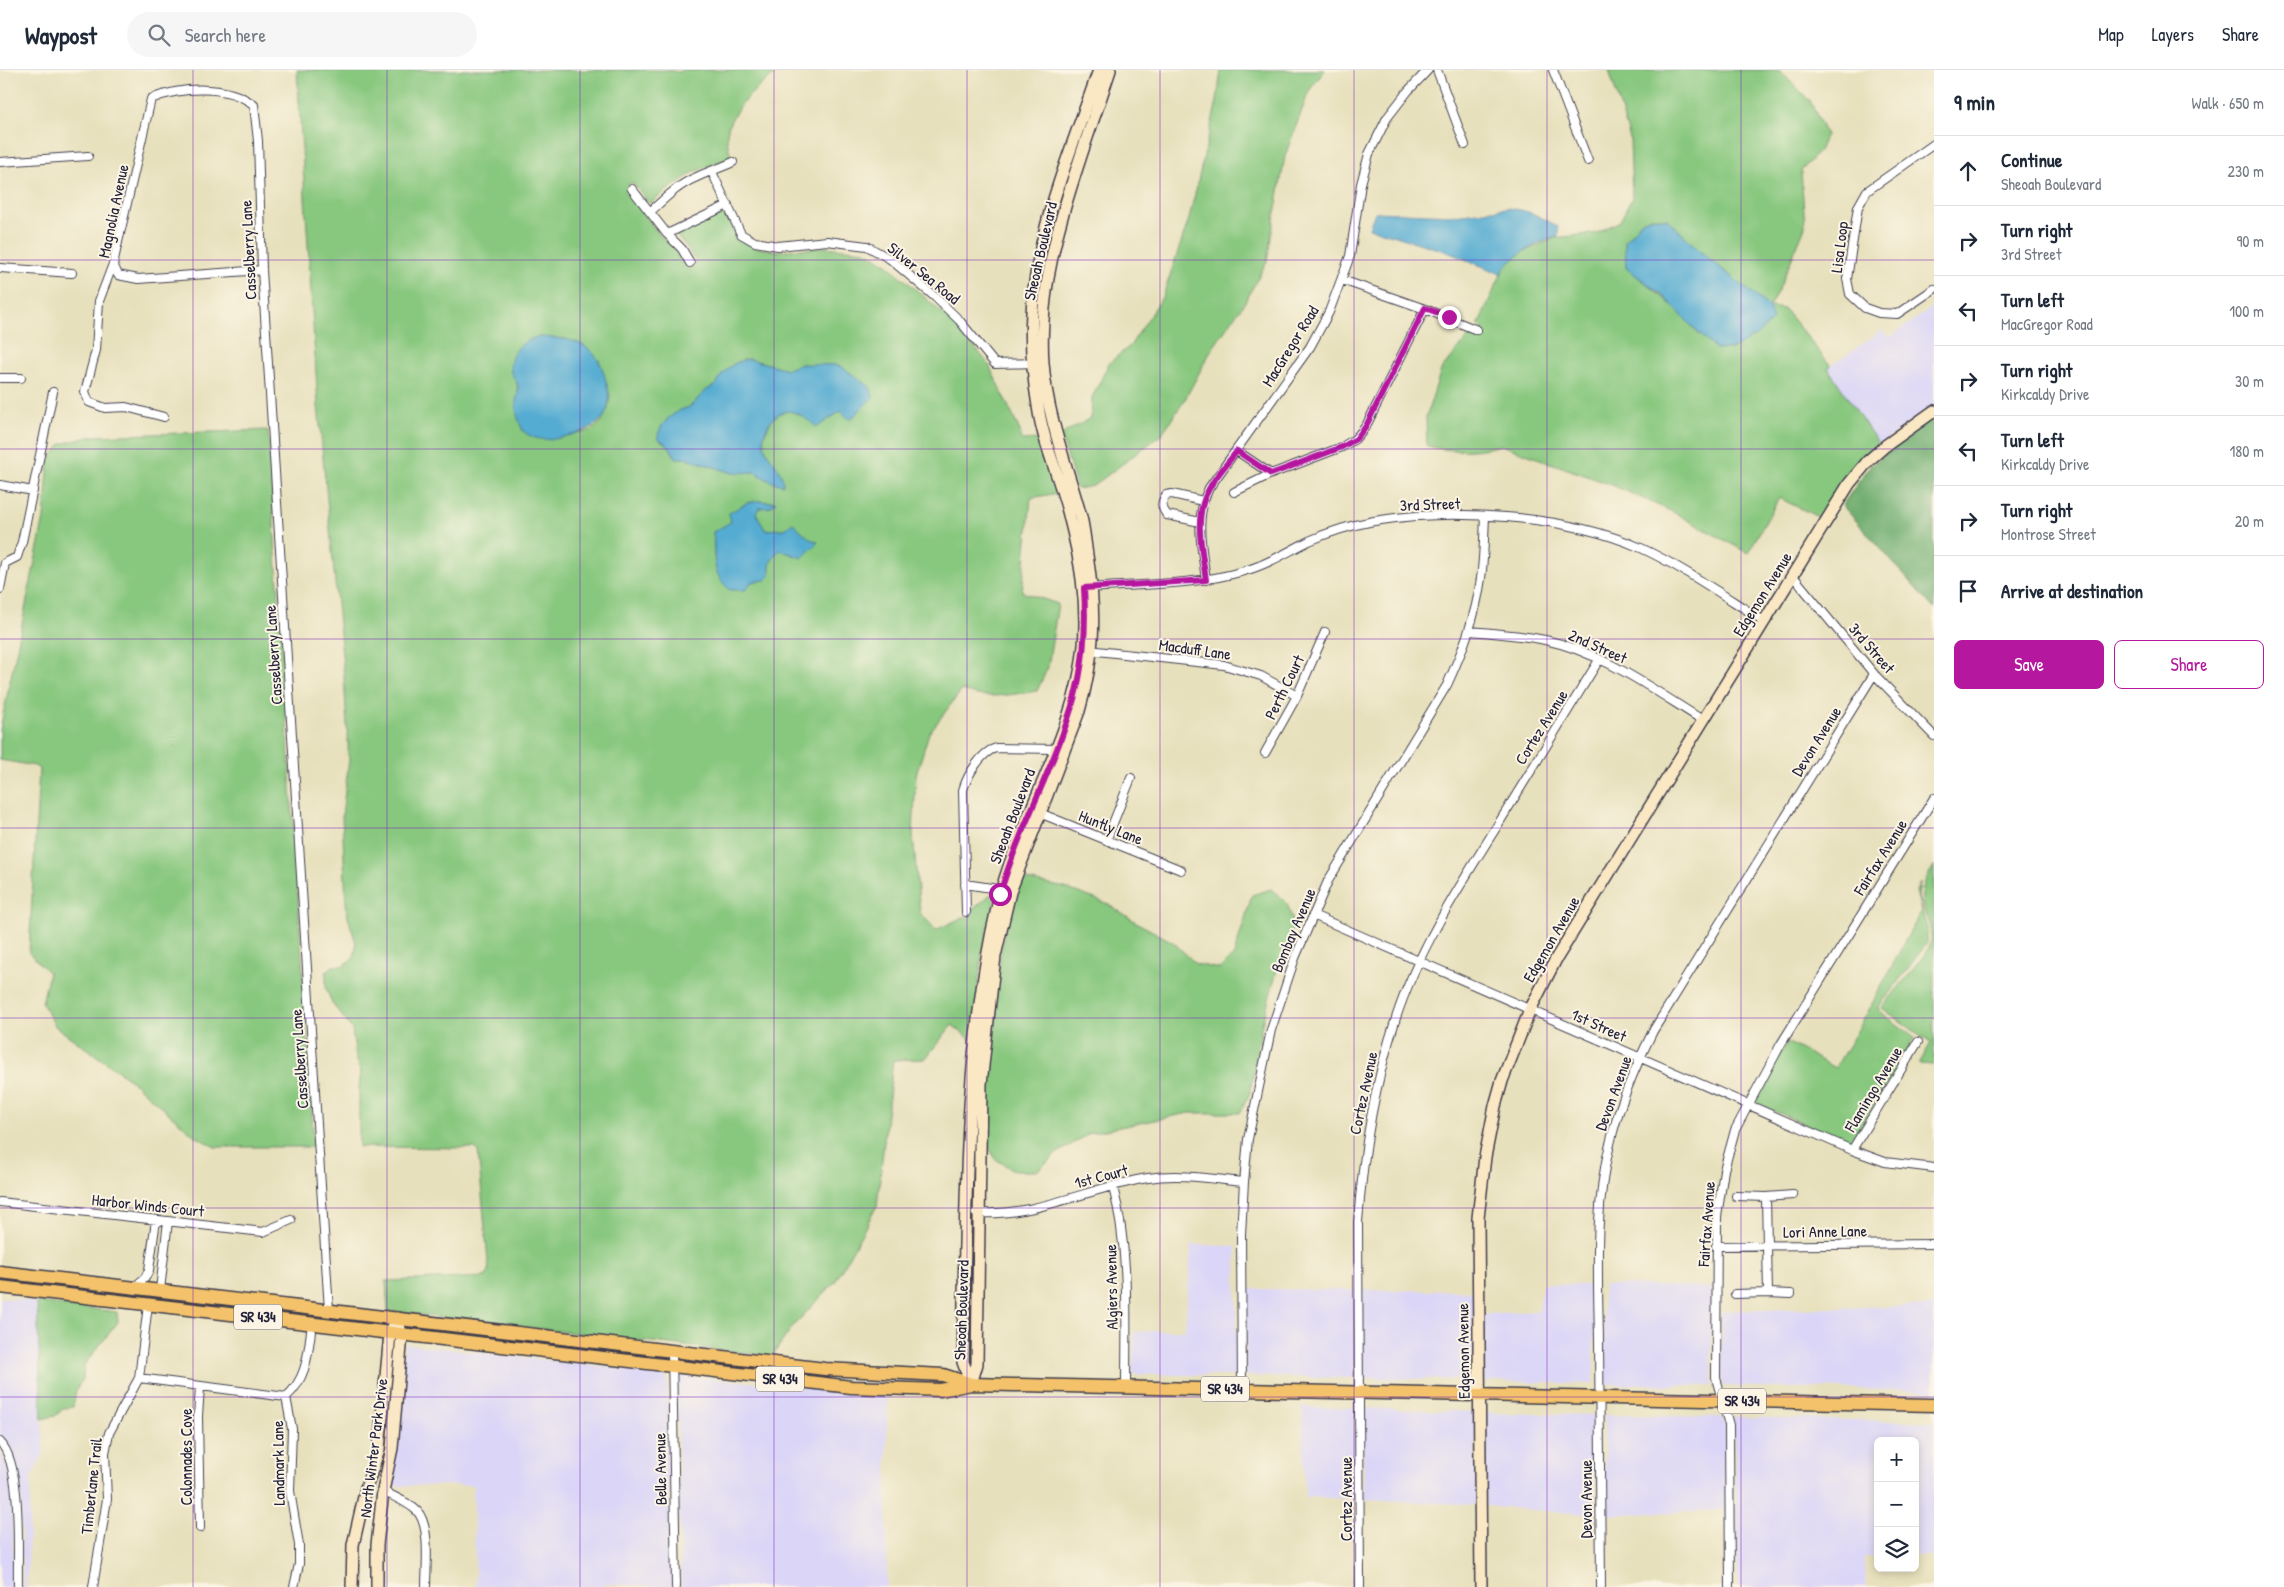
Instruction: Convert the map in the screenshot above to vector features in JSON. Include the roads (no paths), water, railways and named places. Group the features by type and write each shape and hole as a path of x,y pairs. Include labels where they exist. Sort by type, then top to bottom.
{"main road":[{"name":"SR 434","path":"0,1272 824,1369 943,1375 971,1384"},
{"name":"SR 434","path":"0,1287 590,1357 871,1388 941,1390 971,1384 1934,1405"},
{"path":"127,1302 144,1298 160,1290"},
{"path":"148,1305 157,1298 181,1293"},
{"path":"590,1357 625,1345"}],"street":[{"name":"Sheoah Boulevard","path":"971,1384 963,1362 966,1213 973,1081 986,953 1006,891 1036,811 1088,650 1094,623 1088,588 1081,518 1038,363 1032,312 1044,238 1059,187 1099,70"},
{"name":"Sheoah Boulevard","path":"1038,363 1047,282 1056,242 1110,70"},
{"name":"MacGregor Road","path":"1206,580 1200,522 1203,501 1209,488 1310,347 1330,312 1350,256 1361,184 1369,154 1387,118 1408,91 1428,70"},
{"path":"1437,70 1465,145"},
{"path":"1553,70 1588,161"},
{"name":"Casselberry Lane","path":"151,99 164,94 213,90 231,92 246,98 254,105 258,141 262,270 329,1310"},
{"name":"Magnolia Avenue","path":"151,99 113,264 118,275 138,279 262,270"},
{"name":"Lisa Loop","path":"1934,144 1867,192 1858,208 1847,279 1850,294 1865,308 1879,313 1897,314 1934,289"},
{"path":"0,162 88,156"},
{"path":"650,212 676,190 696,177 733,162"},
{"name":"Silver Sea Road","path":"712,172 741,234 754,242 778,246 827,241 867,246 890,259 935,297 958,320 995,364 1038,363"},
{"path":"632,189 667,234 682,249 690,263"},
{"path":"667,234 728,204"},
{"path":"113,264 99,301 96,350 84,392 89,402 104,408 126,407 164,417"},
{"path":"0,268 72,272"},
{"path":"1342,280 1425,308 1477,330"},
{"path":"1234,492 1271,474 1342,447 1356,439 1366,426 1425,308"},
{"path":"0,378 21,378"},
{"path":"0,589 2,561 17,557 33,491 53,392"},
{"name":"Edgemon Avenue","path":"1481,1587 1478,1218 1485,1157 1502,1081 1530,1010 1556,960 1849,484 1868,461 1934,411"},
{"path":"1237,451 1271,474"},
{"path":"0,484 33,491"},
{"path":"1200,522 1167,515 1162,508 1162,501 1166,495 1172,494 1203,501"},
{"name":"3rd Street","path":"1088,588 1206,580 1244,571 1272,561 1310,541 1340,530 1373,522 1418,517 1485,516 1545,522 1601,533 1668,562 1764,621"},
{"name":"Bombay Avenue","path":"1242,1390 1241,1234 1244,1182 1248,1139 1270,1030 1295,958 1328,881 1447,685 1470,631 1482,576 1485,516"},
{"name":"3rd Street","path":"1792,576 1874,674 1934,736"},
{"name":"2nd Street","path":"1470,631 1546,640 1576,649 1623,672 1704,721"},
{"name":"Perth Court","path":"1265,753 1297,696 1325,632"},
{"name":"Sheoah Boulevard","path":"1036,811 1079,711 1087,683 1088,650"},
{"name":"Macduff Lane","path":"1088,650 1224,665 1261,676 1297,696"},
{"name":"Cortez Avenue","path":"1360,1587 1358,1222 1361,1177 1374,1096 1396,1016 1420,961 1461,884 1599,660"},
{"name":"Devon Avenue","path":"1601,1587 1598,1248 1604,1176 1609,1145 1619,1111 1640,1058 1666,1009 1874,674"},
{"path":"966,912 963,790 965,783 984,754 996,748 1056,749"},
{"path":"1106,841 1131,778"},
{"name":"Fairfax Avenue","path":"1730,1587 1729,1426 1716,1378 1717,1217 1724,1170 1736,1130 1747,1105 1780,1044 1934,798"},
{"name":"Huntly Lane","path":"1036,811 1180,870"},
{"path":"965,884 1006,891"},
{"name":"Sheoah Boulevard","path":"971,1384 977,1364 982,1075 995,956 1006,891"},
{"name":"1st Street","path":"1313,915 1852,1150 1885,1162 1934,1168"},
{"name":"Flamingo Avenue","path":"1852,1150 1918,1042"},
{"name":"1st Court","path":"966,1213 980,1214 1030,1210 1149,1178 1173,1176 1244,1182"},
{"name":"Algiers Avenue","path":"1113,1187 1123,1231 1126,1256 1126,1387"},
{"path":"1736,1196 1766,1197 1793,1195"},
{"path":"1766,1197 1768,1293"},
{"name":"Harbor Winds Court","path":"0,1202 263,1232 291,1220"},
{"path":"134,1287 145,1278 149,1270 156,1220"},
{"path":"160,1290 168,1221"},
{"name":"Lori Anne Lane","path":"1716,1246 1934,1244"},
{"path":"152,1250 165,1252"},
{"path":"1735,1294 1791,1294"},
{"name":"Timberlane Trail","path":"93,1587 97,1550 106,1509 105,1454 109,1433 139,1378 148,1305"},
{"name":"North Winter Park Drive","path":"377,1587 377,1544 383,1491 392,1448 396,1318"},
{"path":"286,1397 295,1389 305,1370 312,1324"},
{"name":"North Winter Park Drive","path":"352,1587 353,1545 366,1488 379,1449 396,1334"},
{"name":"Belle Avenue","path":"672,1351 676,1587"},
{"name":"Landmark Lane","path":"139,1378 286,1397 292,1429 291,1498 299,1545 299,1564 294,1587"},
{"name":"Colonnades Cove","path":"200,1387 198,1416 200,1528"},
{"path":"0,1442 5,1448 16,1476 18,1587"},
{"path":"383,1491 416,1509 421,1516 425,1527 426,1587"}],"water":[{"path":"1507,208 1528,212 1546,220 1558,227 1558,237 1526,250 1511,261 1501,274 1445,251 1369,228 1375,212 1455,215"},
{"path":"1652,217 1667,219 1701,252 1769,307 1773,320 1757,335 1733,349 1716,349 1661,294 1626,268 1625,241 1642,221"},
{"path":"539,337 566,339 579,343 590,350 598,360 606,381 609,404 606,413 594,426 575,434 553,439 532,437 523,431 517,413 518,388 511,372 511,359 522,344"},
{"path":"749,359 787,369 802,364 842,367 870,387 873,397 850,420 841,411 817,427 802,416 792,412 781,413 774,418 769,423 764,440 767,453 782,477 783,485 770,481 755,472 733,473 686,458 676,458 669,446 658,438 662,425 669,418 691,406 705,391 716,385 722,375 733,364"},
{"path":"759,501 776,502 770,507 759,508 756,513 765,530 785,529 793,523 810,539 818,542 802,558 780,550 771,562 770,576 765,580 751,582 746,590 730,590 723,583 716,570 713,532 731,522 729,513 747,503"}]}
